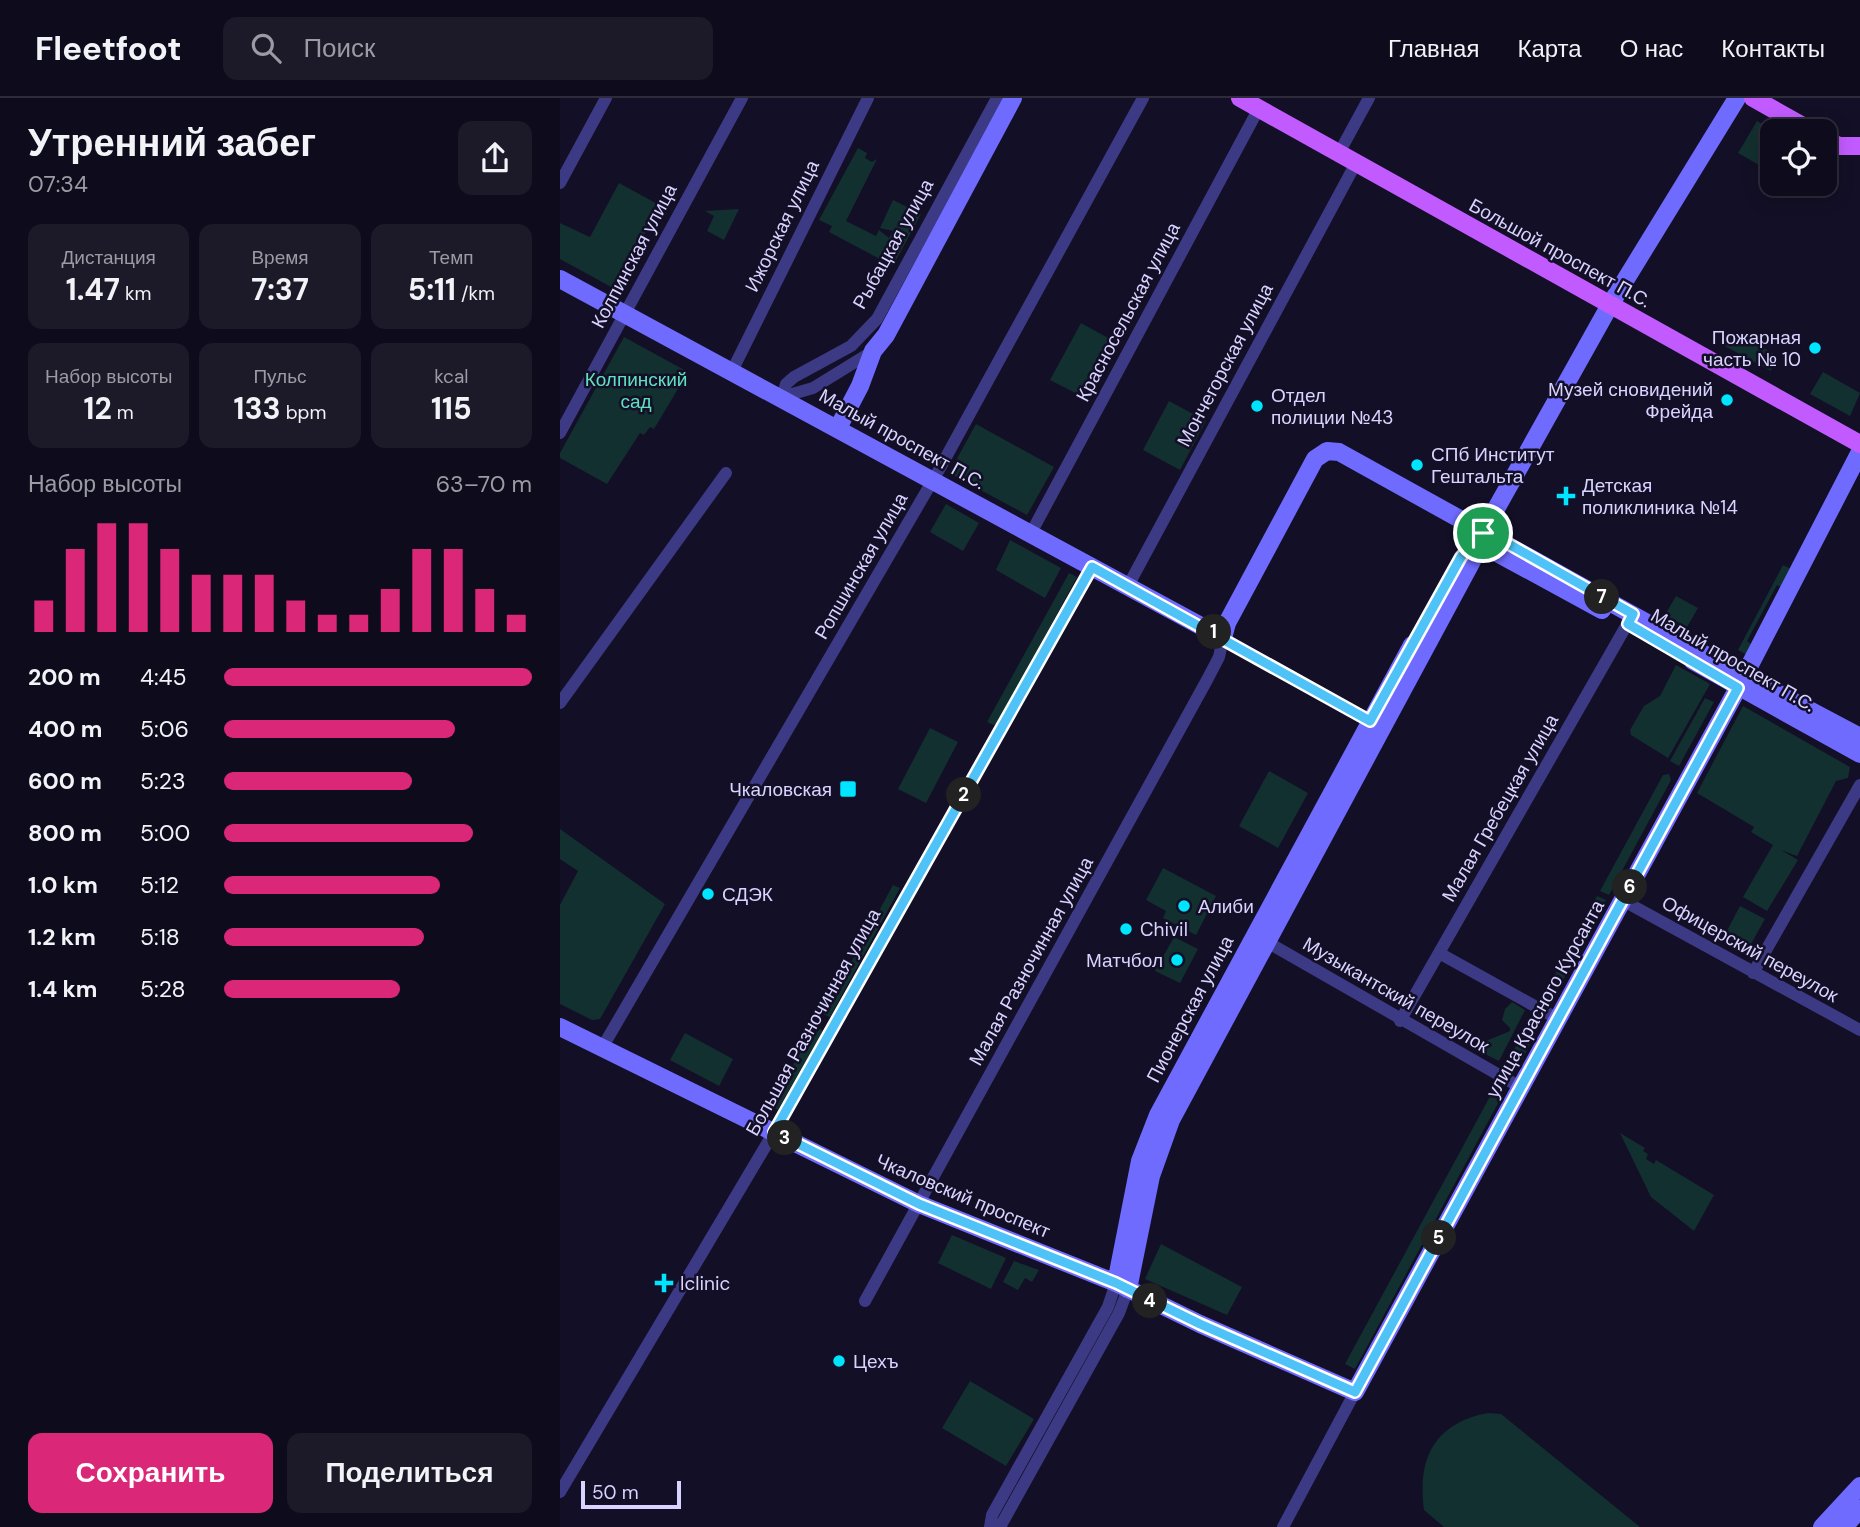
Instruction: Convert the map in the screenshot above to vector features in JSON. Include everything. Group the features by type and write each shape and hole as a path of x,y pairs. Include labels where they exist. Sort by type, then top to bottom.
{"main road":[{"name":"Большой проспект П.С.","path":"1240,98 1860,444"},
{"path":"1753,98 1790,119"},
{"path":"1837,145 1860,146"}],"street":[{"path":"560,183 606,98"},
{"name":"Колпинская улица","path":"560,433 742,98"},
{"name":"Ижорская улица","path":"732,371 868,98"},
{"name":"Рыбацкая улица","path":"782,397 786,384 794,377 851,346 877,319 997,98"},
{"name":"Рыбацкая улица","path":"838,428 860,386 873,351 886,335 1013,98"},
{"name":"Ропшинская улица","path":"602,1048 933,480 1143,98"},
{"path":"1339,153 1369,98"},
{"name":"Пионерская улица","path":"1000,1527 1119,1313 1122,1286 1163,1136 1260,938 1376,724 1461,557 1483,533 1610,305 1737,98"},
{"name":"Красносельская улица","path":"1031,533 1259,108"},
{"name":"Мончегорская улица","path":"1128,586 1356,163"},
{"name":"Малый проспект П.С.","path":"560,279 782,397 1376,724"},
{"name":"Рыбацкая улица","path":"782,397 813,388 873,351"},
{"name":"Малый проспект П.С.","path":"1223,638 1227,623 1315,459 1327,451 1339,452 1483,533 1499,554 1630,619 1860,754"},
{"name":"улица Красного Курсанта","path":"1283,1527 1741,682 1860,452"},
{"path":"560,703 726,473"},
{"name":"Большая Разночинная улица","path":"560,1492 774,1132 1092,567"},
{"name":"Малая Гребецкая улица","path":"1400,1021 1630,619"},
{"name":"Малая Разночинная улица","path":"865,1301 1207,680 1219,657 1223,638"},
{"name":"Малый проспект П.С.","path":"1741,682 1765,684 1860,737"},
{"path":"1753,973 1860,785"},
{"name":"Офицерский переулок","path":"1622,900 1860,1030"},
{"name":"Музыкантский переулок","path":"1260,938 1400,1021 1520,1087"},
{"path":"1439,953 1558,1019"},
{"name":"Чкаловский проспект","path":"560,1027 919,1204 1122,1286 1355,1392"},
{"name":"Пионерская улица","path":"990,1527 992,1515 1122,1286"},
{"path":"1822,1527 1860,1486"},
{"path":"1844,1527 1860,1509"}],"green space":[{"path":"1757,121 1760,123 1760,166 1738,153"},
{"path":"858,148 867,153 865,158 872,162 877,159 846,221 876,236 879,230 889,238 893,231 880,228 893,200 921,214 893,266 829,232 832,226 819,220"},
{"path":"619,183 661,206 613,288 560,259 560,223 590,237"},
{"path":"739,209 724,240 707,231 714,216 705,211"},
{"path":"1081,323 1119,344 1089,400 1050,380"},
{"path":"1736,332 1774,354 1776,359 1771,371 1721,344"},
{"name":"Колпинский сад","path":"624,337 688,372 654,429 650,427 644,435 640,433 607,484 560,458 560,453"},
{"path":"1823,372 1860,393 1850,416 1810,394"},
{"path":"1169,401 1206,421 1180,470 1143,450"},
{"path":"976,424 1054,467 1027,515 949,473"},
{"path":"946,504 979,523 963,551 930,532"},
{"path":"1010,540 1061,568 1045,598 996,570"},
{"path":"1783,565 1791,569 1782,587 1777,585 1747,641 1752,645 1747,655 1738,650"},
{"path":"1069,573 1077,577 996,726 987,722"},
{"path":"1676,596 1698,608 1687,627 1665,615"},
{"path":"1676,665 1710,684 1668,758 1631,735 1630,730 1644,706 1660,696"},
{"path":"1705,698 1714,702 1679,766 1670,761"},
{"path":"1743,706 1850,767 1848,778 1836,781 1797,856 1781,850 1798,860 1767,911 1743,897 1773,845 1751,832 1754,827 1697,793"},
{"path":"930,728 958,742 926,803 898,789"},
{"path":"1269,771 1308,793 1278,848 1239,826"},
{"path":"1669,774 1671,780 1609,895 1600,891 1663,775"},
{"path":"560,829 665,904 600,1019 592,1020 560,1004 560,905 578,871 560,859"},
{"name":"Алиби","path":"1163,868 1216,896 1196,935 1163,918 1166,911 1146,900"},
{"path":"893,885 900,888 830,1017 823,1014"},
{"path":"1597,896 1606,900 1549,1006 1540,1002"},
{"path":"1740,906 1765,919 1746,953 1722,940"},
{"name":"Матчбол","path":"1174,937 1198,949 1180,983 1155,971"},
{"path":"1512,1002 1525,1010 1499,1061 1481,1052 1486,1041 1510,1031 1502,1020 1505,1009"},
{"path":"1533,1013 1543,1018 1522,1060 1510,1065 1507,1063"},
{"path":"815,1026 823,1031 778,1110 770,1106"},
{"path":"685,1033 733,1059 719,1086 670,1060"},
{"path":"1494,1089 1503,1094 1355,1369 1345,1364"},
{"path":"1620,1133 1645,1148 1643,1151 1648,1154 1646,1159 1654,1164 1656,1160 1714,1195 1694,1231 1651,1197"},
{"path":"952,1235 1006,1258 991,1289 938,1263"},
{"path":"1161,1244 1242,1287 1227,1315 1145,1279"},
{"path":"1014,1261 1039,1270 1032,1282 1025,1278 1018,1290 1003,1282"},
{"path":"970,1381 1034,1419 1006,1466 942,1428"},
{"path":"1488,1413 1501,1414 1640,1527 1444,1527 1424,1510 1423,1475 1427,1460 1433,1446 1454,1425"}],"place":[{"name":"Пожарная часть № 10","path":"1815,348"},
{"name":"Музей сновидений Фрейда","path":"1727,400"},
{"name":"Отдел полиции №43","path":"1257,406"},
{"name":"СПб Институт Гештальта","path":"1417,465"},
{"name":"Детская поликлиника №14","path":"1566,496"},
{"name":"Чкаловская","path":"848,789"},
{"name":"СДЭК","path":"708,894"},
{"name":"Алиби","path":"1184,906"},
{"name":"Chivil","path":"1126,929"},
{"name":"Матчбол","path":"1177,960"},
{"name":"Iclinic","path":"664,1283"},
{"name":"Цехъ","path":"839,1361"}],"route":[{"path":"1483,533 1505,542 1633,614 1628,624 1738,688 1355,1392 1200,1324 1116,1283 919,1204 774,1132 1092,567 1370,721 1461,557 1483,533"}]}
